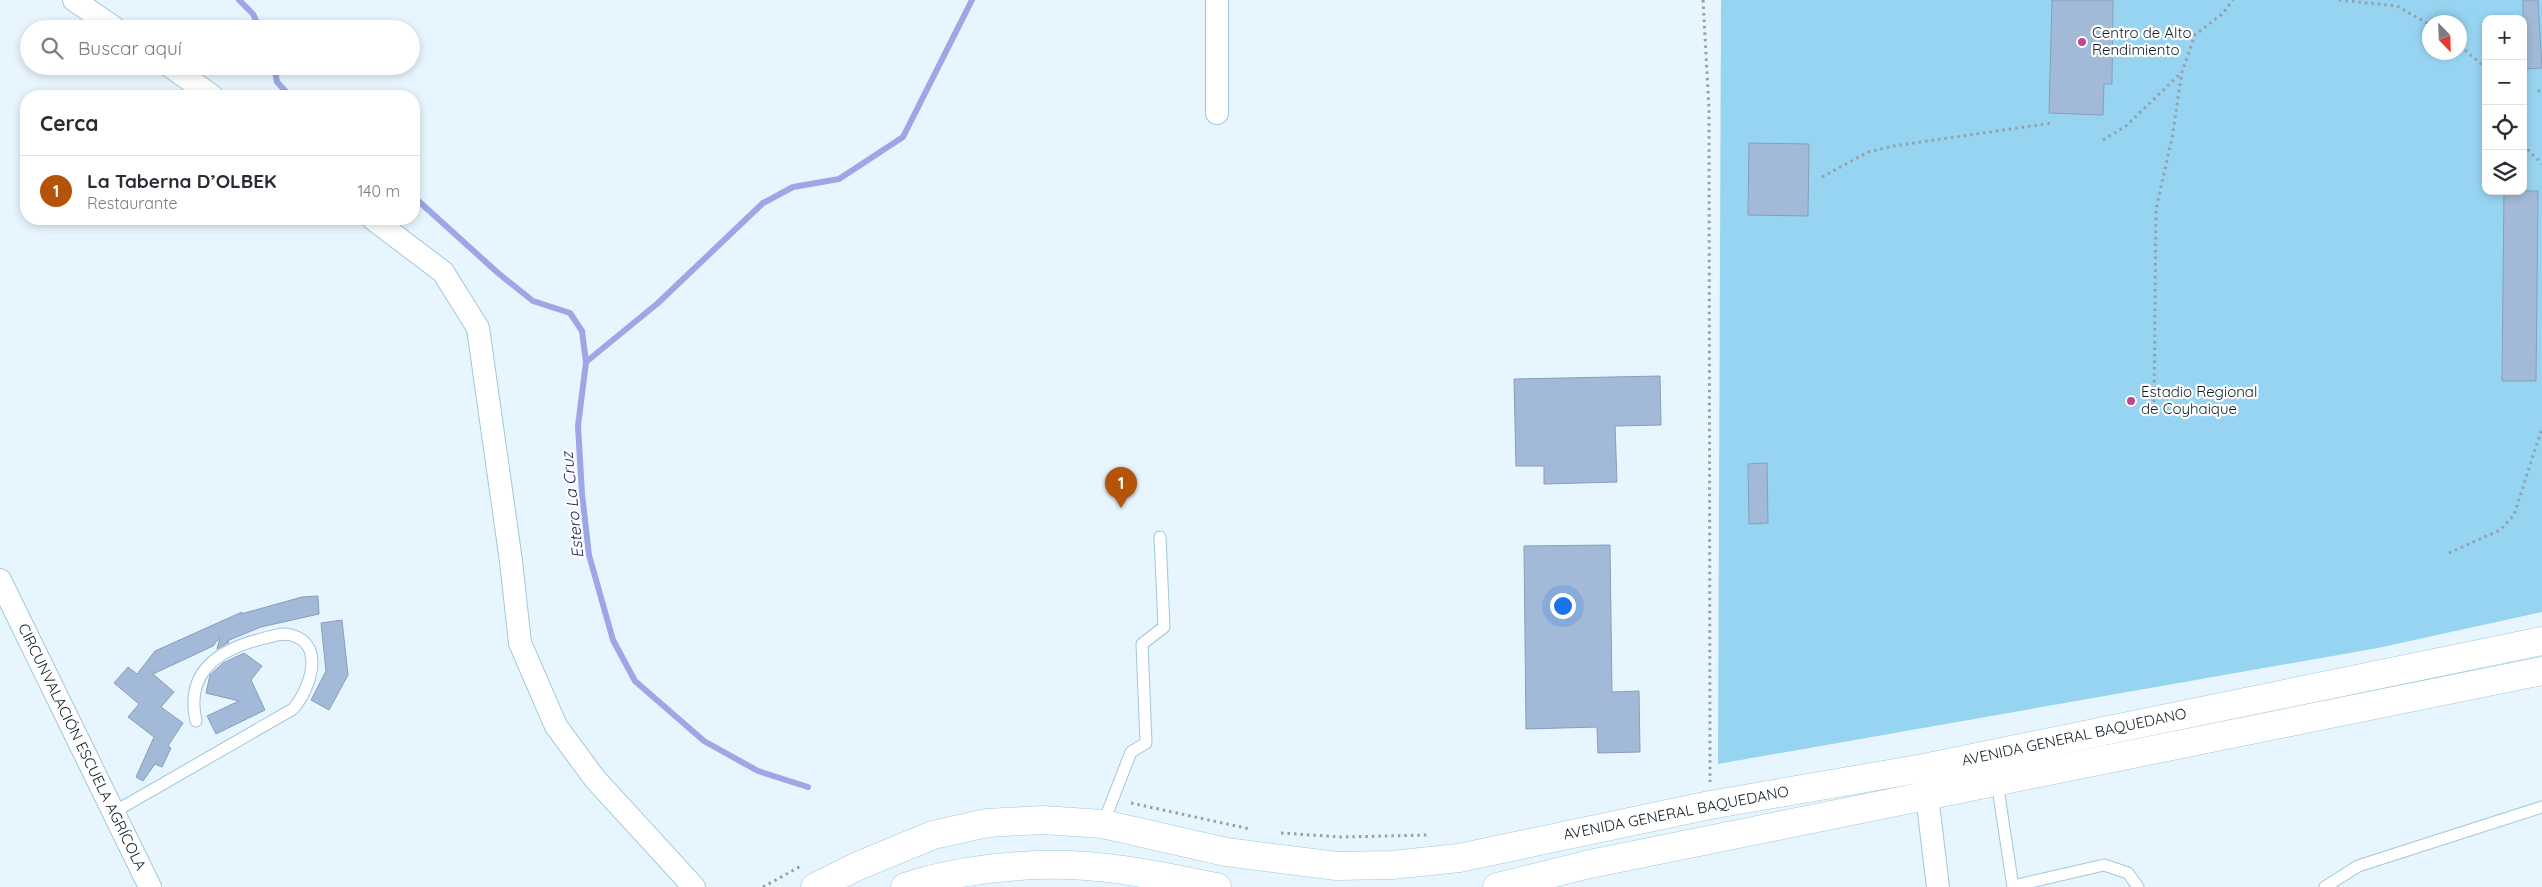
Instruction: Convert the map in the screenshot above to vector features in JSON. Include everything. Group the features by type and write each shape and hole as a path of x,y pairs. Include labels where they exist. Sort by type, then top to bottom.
{"main road":[{"name":"AVENIDA GENERAL BAQUEDANO","path":"811,875 858,866 933,835 978,825 1108,812 1226,852 1337,866 1392,865 1458,858 1710,804 1924,768 2542,641"},
{"name":"AVENIDA GENERAL BAQUEDANO","path":"1497,887 1546,881 1590,864 2542,670"},
{"path":"905,887 925,880 975,872 1037,866 1086,866 1217,887"}],"street":[{"path":"74,0 103,20"},
{"path":"1217,0 1217,114"},
{"path":"183,75 204,90"},
{"path":"381,225 443,272 478,328 512,561 520,644 556,726 595,779 694,887"},
{"name":"CIRCUNVALACIÓN ESCUELA AGRÍCOLA","path":"0,580 150,887"},
{"path":"1927,796 1938,887"}],"lane":[{"path":"1108,812 1131,752 1146,743 1142,644 1164,627 1160,537"},
{"path":"114,812 293,709 307,691 310,681 311,660 304,643 290,634 282,634 237,647 221,656 206,667 196,684 193,696 196,721"},
{"path":"1997,782 2013,887 2104,865 2128,872 2138,887"},
{"path":"2325,887 2358,866 2542,807"}],"path":[{"path":"1703,0 1709,108 1710,786 1718,784"},
{"path":"2154,402 2156,209 2172,138 2182,72 2195,36 2222,14 2233,0"},
{"path":"2339,0 2397,6 2422,20"},
{"path":"2467,52 2482,65"},
{"path":"2103,140 2126,126 2182,72"},
{"path":"2538,90 2542,94"},
{"path":"1822,177 1868,152 1893,146 2052,123"},
{"path":"2527,149 2542,164"},
{"path":"2449,553 2500,530 2514,515 2542,428"},
{"path":"1108,812 1260,831"},
{"path":"1278,832 1341,837 1432,834"},
{"path":"763,887 811,875"}],"shaded area":[{"name":"Estadio Regional de Coyhaique","path":"1721,0 2542,0 2542,612 2378,648 1718,764"}],"building":[{"name":"Centro de Alto Rendimiento","path":"2052,0 2113,0 2112,84 2104,84 2103,115 2049,113"},
{"path":"2523,0 2538,0 2542,68 2527,69 2527,15 2523,15"},
{"path":"1749,143 1809,144 1808,216 1748,215"},
{"path":"2527,191 2538,191 2536,381 2502,381 2504,195 2527,195"},
{"path":"1660,376 1661,425 1615,426 1617,482 1544,484 1544,466 1516,466 1514,379"},
{"path":"1767,463 1768,523 1749,524 1748,464"},
{"path":"1610,545 1612,692 1639,691 1640,752 1598,753 1597,727 1526,729 1524,546"},
{"path":"318,596 319,614 261,627 227,641 229,642 217,649 220,637 213,646 153,674 174,692 161,707 183,723 168,746 171,748 162,767 155,764 143,781 136,777 154,737 128,717 139,704 114,683 128,667 137,674 155,651 242,612 241,614 302,597"},
{"path":"342,620 348,675 329,710 311,700 326,671 321,623"},
{"path":"244,653 262,666 251,680 265,710 216,734 207,716 239,701 206,693 210,675 223,663"}],"waterway":[{"name":"Estero La Cruz","path":"239,0 253,14 256,20"},
{"path":"586,362 658,303 763,203 793,187 839,179 903,137 972,0"},
{"name":"Estero La Cruz","path":"276,75 277,82 284,90"},
{"name":"Estero La Cruz","path":"420,202 498,273 533,301 570,313 582,331 586,362 578,426 582,494 589,555 613,640 635,681 704,741 758,771 808,787"}],"place":[{"name":"Centro de Alto Rendimiento","path":"2082,42"},
{"name":"Estadio Regional de Coyhaique","path":"2131,401"},
{"name":"La Taberna D’OLBEK","path":"1121,508"}]}
